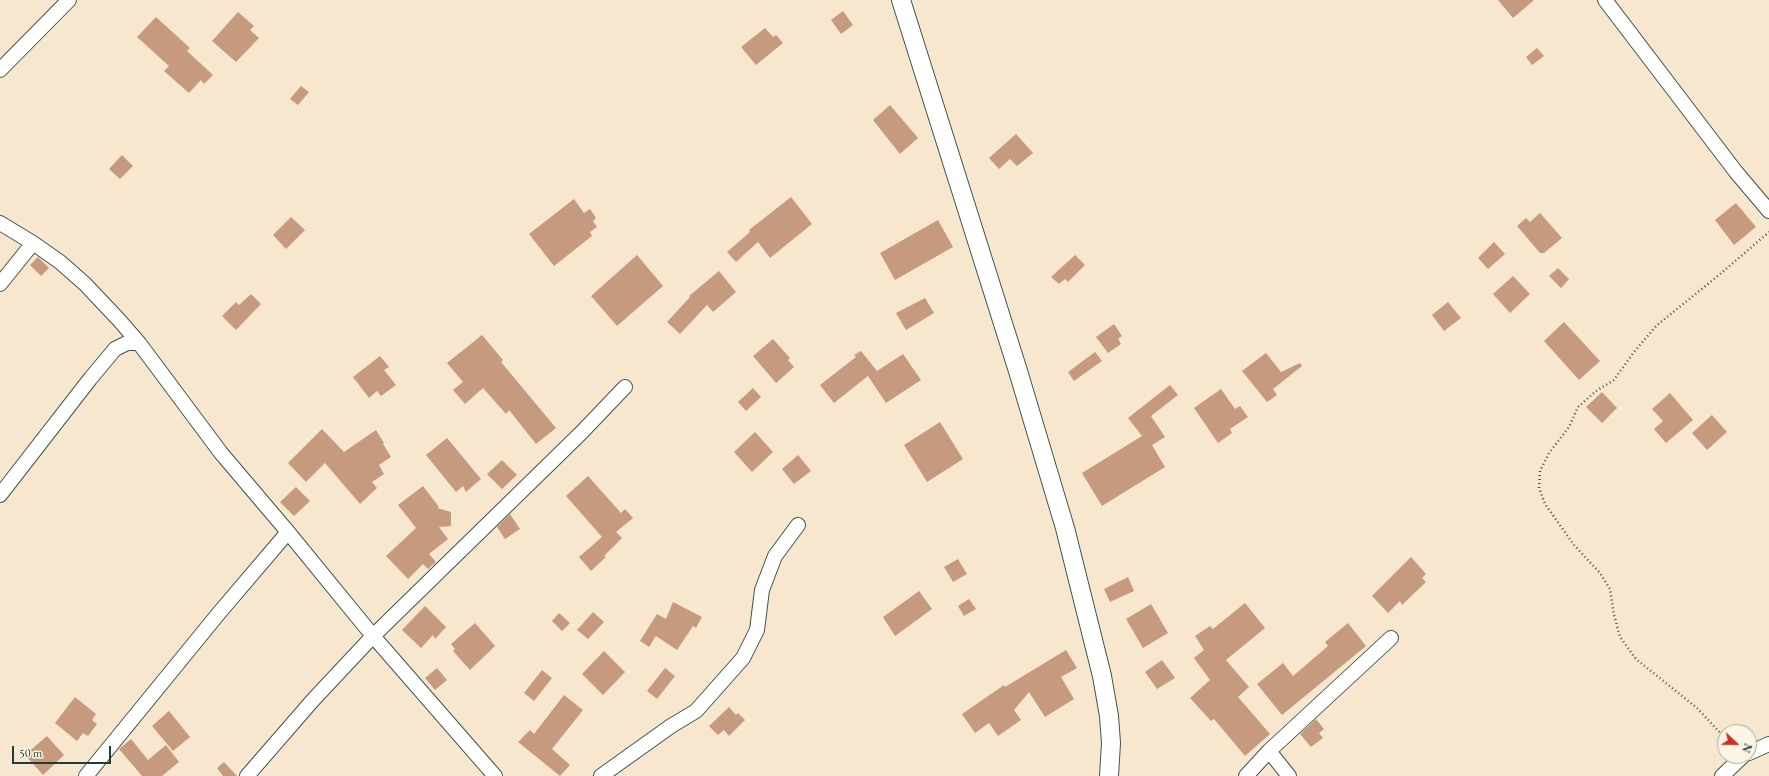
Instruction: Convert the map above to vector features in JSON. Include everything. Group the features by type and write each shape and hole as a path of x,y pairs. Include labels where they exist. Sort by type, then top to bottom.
{"street":[{"path":"0,70 68,0"},
{"path":"901,0 1016,364 1065,528 1103,683 1109,716 1111,743 1108,776"},
{"path":"1605,0 1736,172 1769,211"},
{"path":"0,223 33,243 60,262 85,284 139,343 221,453 373,636 495,776"},
{"path":"0,284 33,243"},
{"path":"0,495 90,379 115,350 127,344 139,343"},
{"path":"247,776 313,700 373,636 581,433 625,387"},
{"path":"601,776 671,726 696,711 743,658 757,630 762,590 775,556 798,525"},
{"path":"86,776 219,613 288,532"},
{"path":"1246,776 1269,752 1391,638"},
{"path":"1757,749 1769,744"},
{"path":"1269,752 1289,776"},
{"path":"1722,776 1735,764"}],"path":[{"path":"1717,729 1697,708 1636,660 1620,637 1614,615 1610,589 1600,573 1574,546 1545,504 1539,488 1540,471 1549,453 1569,426 1578,407 1596,391 1614,380 1634,352 1656,326 1720,275 1769,232"}],"building":[{"path":"1498,0 1534,0 1513,18"},
{"path":"843,11 853,25 841,34 831,20"},
{"path":"238,12 254,26 250,30 259,38 236,62 212,41"},
{"path":"156,17 190,48 187,51 213,75 204,84 201,80 189,93 164,71 169,66 137,37"},
{"path":"765,28 773,37 776,35 783,43 756,65 741,47"},
{"path":"1537,48 1544,56 1532,65 1526,57"},
{"path":"301,86 309,92 298,105 290,99"},
{"path":"890,105 918,138 900,154 873,120"},
{"path":"1016,134 1033,153 1017,166 1010,159 999,169 989,158"},
{"path":"122,155 133,166 120,179 109,169"},
{"path":"791,197 812,224 770,258 758,242 736,262 727,252 750,232 749,230"},
{"path":"574,199 584,213 590,209 596,218 593,221 597,227 590,232 592,236 554,266 529,234"},
{"path":"1736,203 1756,227 1734,245 1715,220"},
{"path":"1540,213 1562,238 1544,253 1540,253 1517,226 1526,218 1530,222"},
{"path":"291,217 305,230 286,249 273,235"},
{"path":"938,220 953,247 895,280 880,253"},
{"path":"1494,242 1505,254 1488,269 1478,258"},
{"path":"637,255 663,286 617,326 591,296"},
{"path":"1075,255 1085,265 1068,282 1065,279 1059,284 1051,277"},
{"path":"38,257 49,268 41,276 30,265"},
{"path":"1558,268 1569,279 1561,288 1549,276"},
{"path":"719,271 736,292 713,312 707,305 680,334 667,322 690,297 689,296"},
{"path":"1513,276 1530,294 1510,313 1493,294"},
{"path":"251,294 261,304 236,330 222,316 236,302 239,305"},
{"path":"925,298 934,313 906,330 896,313"},
{"path":"1448,302 1461,318 1444,331 1432,315"},
{"path":"1564,322 1600,361 1579,380 1544,341"},
{"path":"1114,324 1122,336 1118,339 1121,344 1108,353 1096,337"},
{"path":"482,335 503,360 501,362 556,428 536,444 509,410 506,414 483,388 465,404 453,390 463,382 447,363"},
{"path":"773,339 790,358 788,360 794,367 776,383 753,356"},
{"path":"861,351 877,371 903,354 921,380 886,403 868,376 834,403 820,385 856,357 854,355"},
{"path":"1095,352 1102,361 1074,381 1068,372"},
{"path":"1266,353 1281,372 1300,363 1302,366 1273,389 1277,395 1267,402 1242,371"},
{"path":"380,356 389,367 384,370 396,385 381,396 377,391 369,398 353,377"},
{"path":"1170,385 1178,395 1151,416 1165,437 1152,445 1165,467 1102,506 1082,473 1142,436 1128,418"},
{"path":"753,388 761,397 746,411 738,402"},
{"path":"1221,389 1235,409 1240,406 1248,417 1230,429 1232,433 1218,443 1194,408"},
{"path":"1602,392 1617,408 1602,423 1586,407"},
{"path":"1670,393 1693,420 1666,443 1654,429 1663,421 1652,409"},
{"path":"1712,415 1727,432 1707,450 1692,433"},
{"path":"940,422 963,459 927,482 904,445"},
{"path":"322,429 344,452 376,430 384,443 383,444 391,457 379,465 384,474 372,482 377,488 360,504 325,463 306,482 288,463"},
{"path":"755,432 773,452 752,472 734,452"},
{"path":"447,438 481,479 466,492 463,486 456,492 426,455"},
{"path":"798,455 811,471 794,484 782,469"},
{"path":"502,460 517,475 502,489 487,474"},
{"path":"588,476 621,513 625,509 633,518 616,532 622,538 604,556 606,557 591,571 579,557 602,537 566,496"},
{"path":"423,486 439,507 437,508 451,512 451,526 439,527 448,539 429,554 436,562 428,569 423,564 408,579 386,556 416,528 398,505"},
{"path":"296,487 310,501 294,516 280,502"},
{"path":"510,514 520,529 505,539 497,527"},
{"path":"1411,557 1426,574 1422,578 1426,582 1402,605 1400,601 1388,613 1372,596"},
{"path":"958,559 967,574 953,582 944,567"},
{"path":"1128,577 1134,591 1110,602 1104,589"},
{"path":"919,591 932,609 895,636 883,617"},
{"path":"969,599 976,609 964,616 958,606"},
{"path":"673,602 702,617 696,628 693,626 677,650 656,636 649,647 640,641 657,614 666,619"},
{"path":"1245,603 1265,628 1226,660 1249,687 1238,697 1270,734 1245,756 1214,719 1211,721 1190,698 1210,680 1194,658 1204,650 1195,636 1210,626 1213,629"},
{"path":"1151,604 1168,633 1143,648 1126,619"},
{"path":"425,606 446,627 435,639 433,635 421,648 402,630"},
{"path":"593,612 604,622 588,639 577,630"},
{"path":"559,613 570,623 562,631 552,621"},
{"path":"475,623 495,646 470,670 453,651 455,649 451,644"},
{"path":"1348,623 1366,646 1282,715 1257,684 1283,663 1293,676 1328,646 1325,642"},
{"path":"1066,650 1077,668 1061,677 1074,699 1045,717 1029,692 1014,710 1021,720 998,736 989,723 975,733 962,714 1004,685 1005,687"},
{"path":"604,651 625,672 603,695 582,674"},
{"path":"1162,660 1175,678 1157,689 1145,672"},
{"path":"437,668 447,680 435,690 425,678"},
{"path":"665,668 675,676 657,699 647,691"},
{"path":"542,670 552,678 534,701 524,693"},
{"path":"564,695 583,710 552,749 570,765 560,776 518,742 530,730 534,734"},
{"path":"75,697 96,714 92,720 97,724 88,736 83,733 77,741 55,723"},
{"path":"729,707 736,715 738,713 745,720 729,736 724,730 718,735 709,726"},
{"path":"169,711 190,737 173,751 152,726"},
{"path":"1316,719 1324,729 1319,733 1323,738 1311,747 1300,734"},
{"path":"47,736 64,755 43,775 25,755"},
{"path":"131,739 148,760 166,745 179,762 162,776 142,776 119,749"},
{"path":"224,762 237,776 223,776 217,768"}]}
